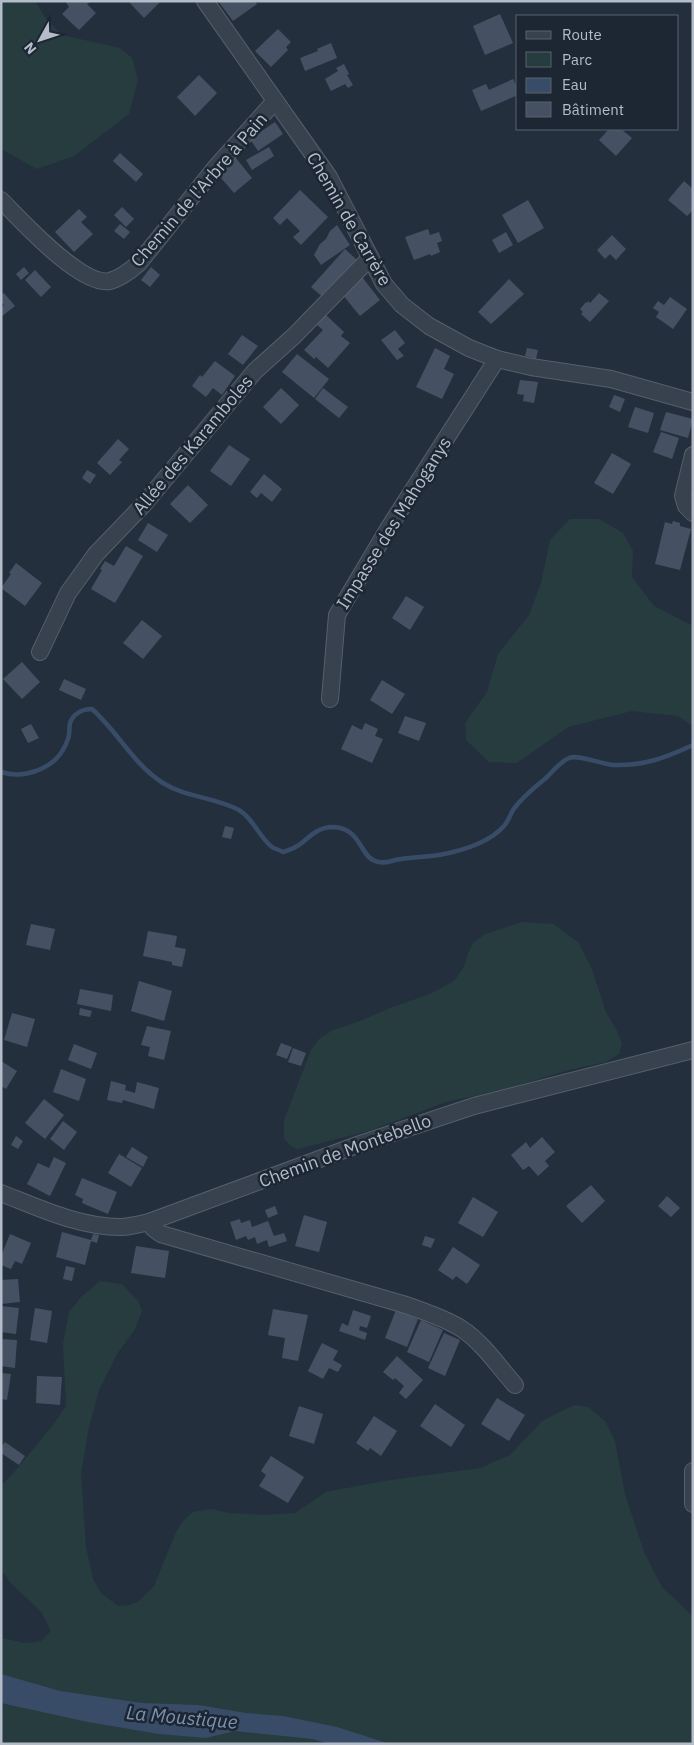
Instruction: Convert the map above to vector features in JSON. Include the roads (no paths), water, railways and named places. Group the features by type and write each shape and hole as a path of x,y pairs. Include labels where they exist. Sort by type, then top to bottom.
{"street":[{"name":"Chemin de Carrère","path":"204,1 329,177 384,284 402,305 429,326 469,348 497,359 531,367 611,379 693,402"},
{"name":"Chemin de l'Arbre à Pain","path":"1,200 41,241 65,261 90,277 108,282 126,274 139,264 215,168 275,102"},
{"name":"Allée des Karamboles","path":"40,652 68,593 96,554 144,504 255,371 294,336 370,258"},
{"name":"Impasse des Mahoganys","path":"330,699 337,615 388,529 497,359"},
{"path":"693,455 683,496 686,506 693,513"},
{"name":"Chemin de Montebello","path":"1,1193 87,1223 123,1226 150,1222 360,1144 474,1106 693,1050"},
{"path":"150,1222 153,1228 161,1234 406,1305 439,1317 462,1330 475,1341 515,1385"},
{"path":"693,1471 693,1504"}],"water":[{"name":"La Moustique","path":"1,1674 60,1691 142,1703 198,1705 246,1713 283,1716 337,1727 390,1744 329,1744 313,1739 235,1731 206,1738 159,1734 88,1722 1,1703"}],"waterway":[{"path":"1,772 27,773 42,769 52,763 66,745 73,717 81,711 92,709 152,775 172,788 220,802 244,813 273,848 283,852 298,845 316,832 324,828 333,827 349,832 355,837 370,858 382,863 434,856 465,849 490,838 504,826 520,801 566,759 578,757 613,765 645,763 693,745"}]}
